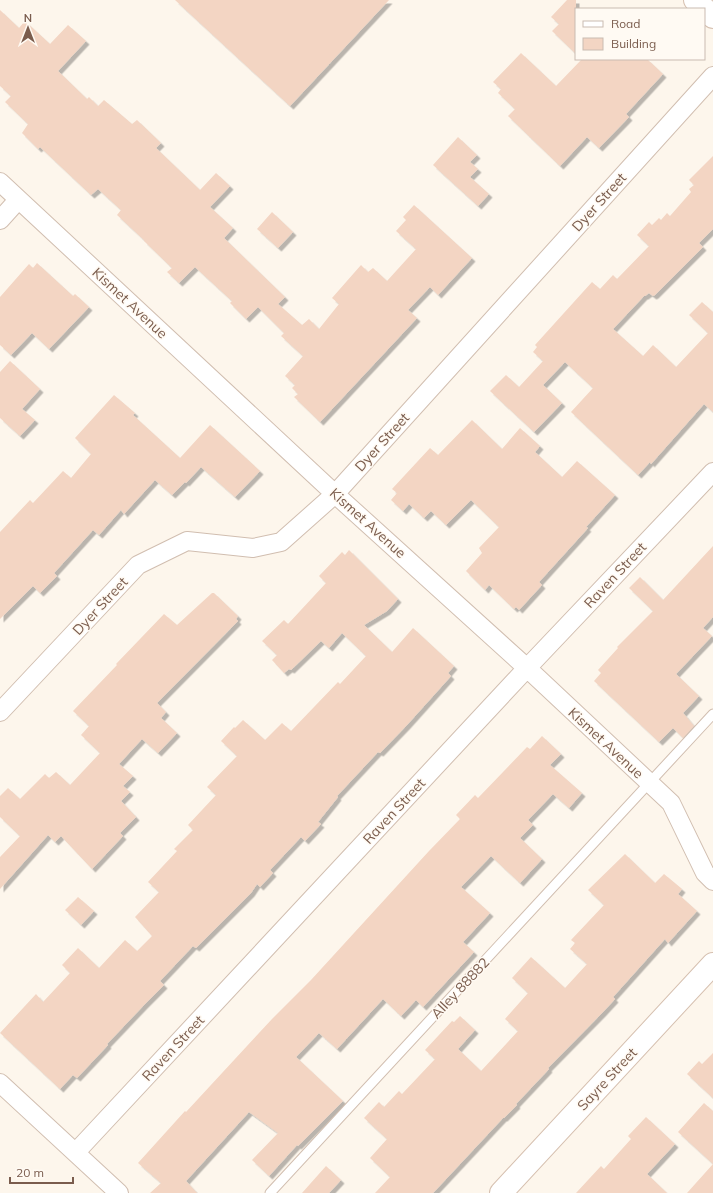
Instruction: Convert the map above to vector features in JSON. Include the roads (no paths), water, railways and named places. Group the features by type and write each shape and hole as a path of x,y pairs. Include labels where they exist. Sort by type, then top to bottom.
{"street":[{"path":"695,0 703,8"},
{"path":"705,9 713,17"},
{"name":"Dyer Street","path":"0,712 138,566 187,541 253,548 281,542 335,494 713,76"},
{"name":"Kismet Avenue","path":"0,182 335,494 527,668 671,803 705,873 713,881"},
{"path":"0,220 18,200"},
{"name":"Raven Street","path":"76,1152 527,668 713,472"},
{"name":"Sayre Street","path":"501,1193 713,964"},
{"path":"0,1083 119,1193"}],"lane":[{"name":"Alley 88882","path":"270,1193 650,784 713,714"}]}
